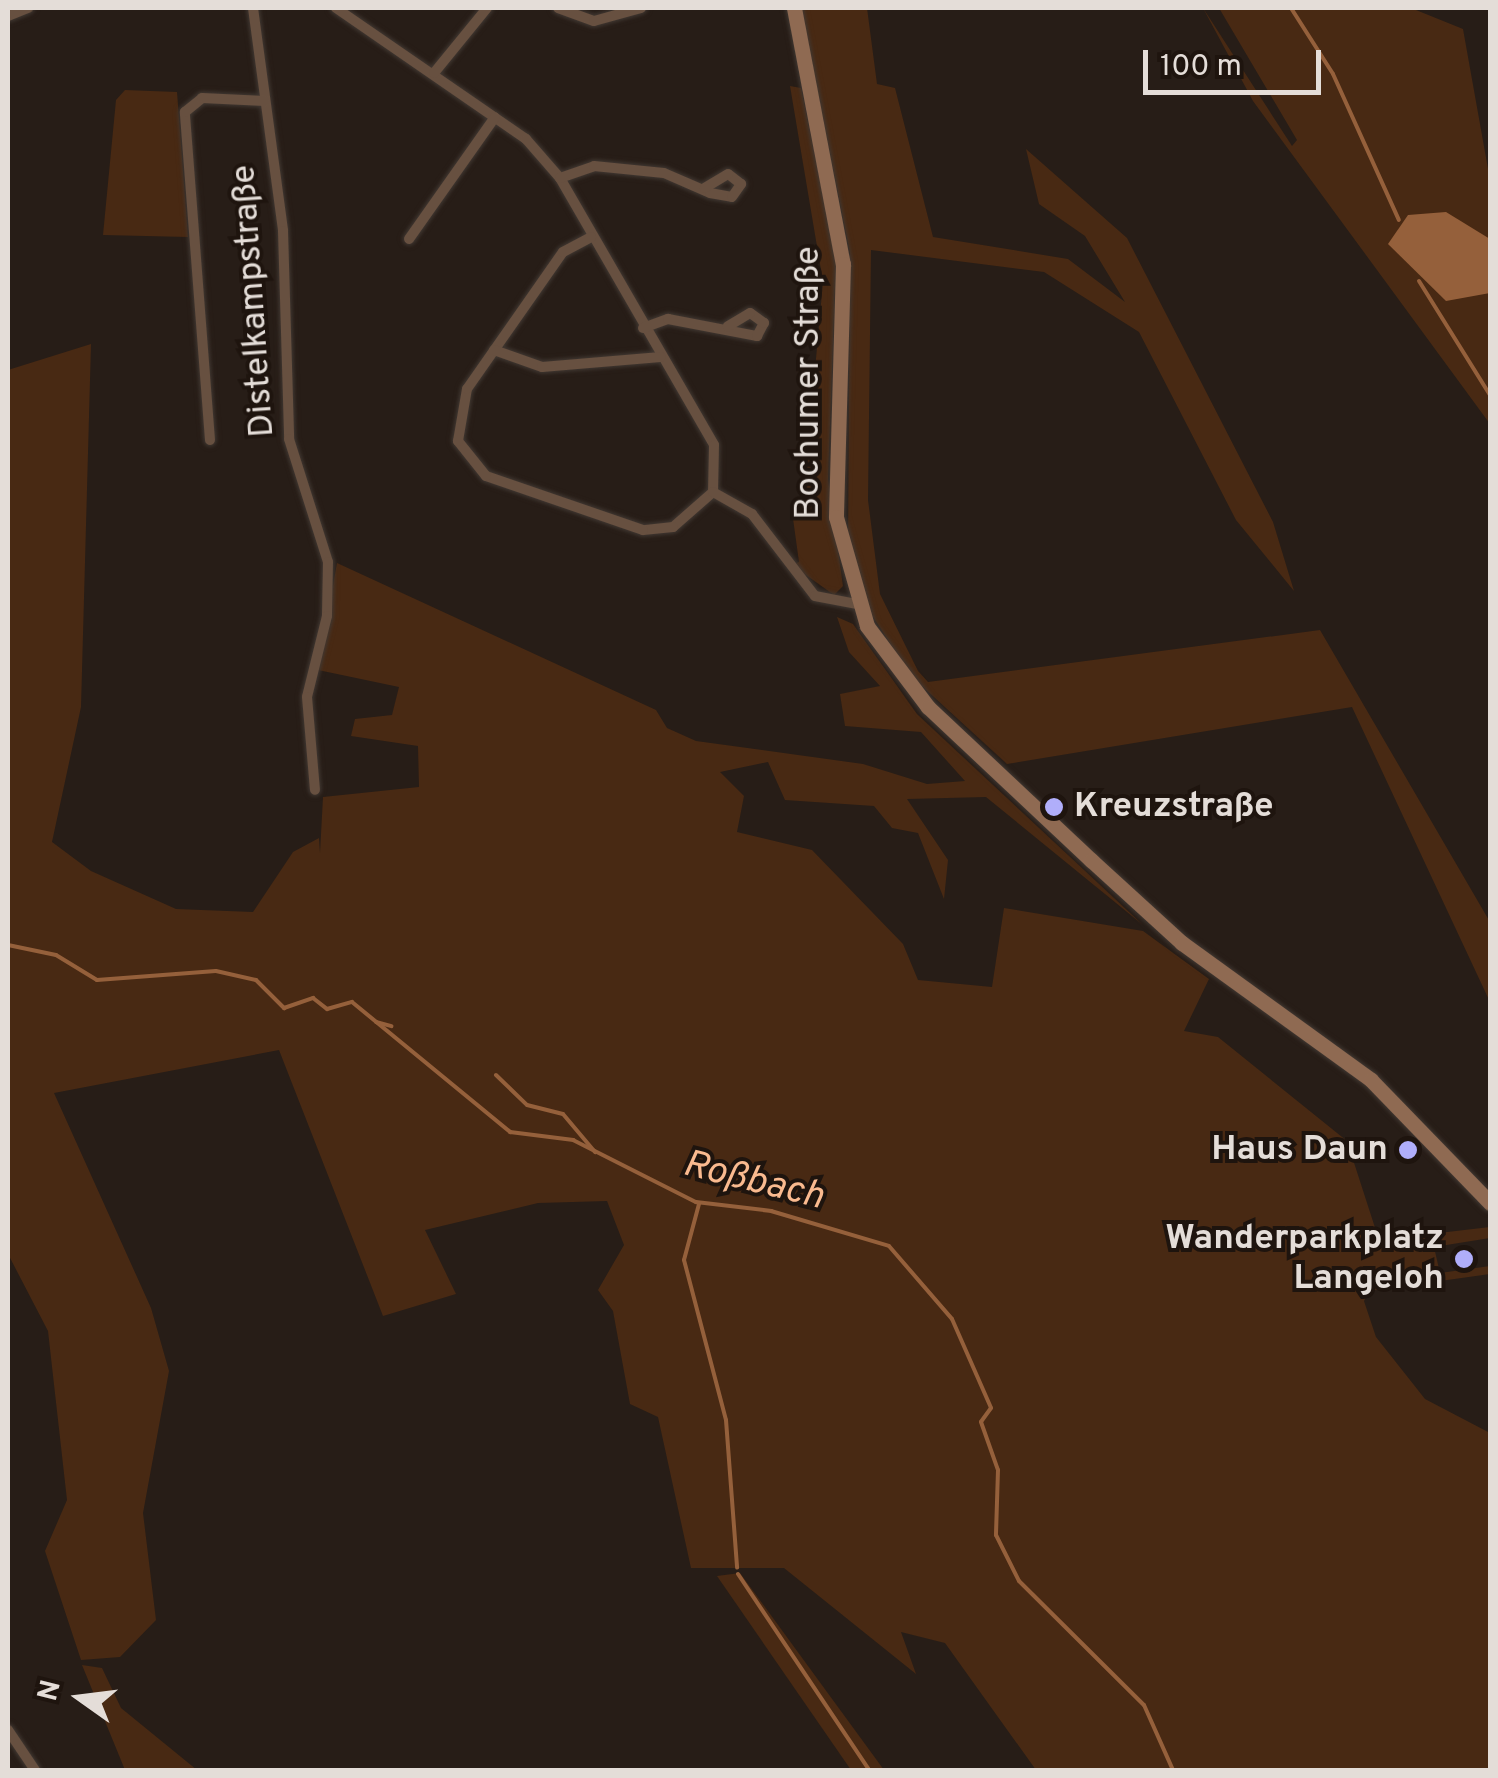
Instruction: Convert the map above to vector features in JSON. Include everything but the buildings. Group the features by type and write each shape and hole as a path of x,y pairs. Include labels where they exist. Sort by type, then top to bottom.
{"main road":[{"name":"Bochumer Straße","path":"794,8 844,264 834,479 857,604 891,662 952,730 1182,943 1371,1080 1490,1202"}],"street":[{"path":"8,16 25,8"},
{"name":"Distelkampstraße","path":"253,8 283,231 289,439 328,562 328,616 307,697 315,790"},
{"path":"336,8 495,116 560,178 714,445 713,492 683,522 642,530 486,476 462,453 455,418 494,350 563,252 591,237"},
{"path":"434,73 487,8"},
{"path":"558,8 594,21 642,8"},
{"name":"Distelkampstraße","path":"210,440 185,112 202,98 265,100"},
{"path":"408,239 495,116"},
{"path":"560,178 594,166 664,173 704,188"},
{"path":"644,328 668,319 728,326"},
{"path":"494,350 542,367 661,357"},
{"path":"713,492 752,514 815,596 857,604"},
{"path":"8,1730 35,1770"}],"shaded area":[{"path":"801,8 867,8 877,84 895,88 933,237 1068,259 1125,302 1085,236 1039,204 1026,149 1127,238 1273,522 1294,591 1236,520 1139,332 1044,272 871,250 868,500 880,594 918,671 928,682 1320,630 1490,922 1490,1002 1352,707 1007,764 911,676 870,612 848,544 850,253"},
{"path":"1203,8 1292,146 1297,140 1219,8 1411,8 1463,29 1490,180 1490,424 1253,101"},
{"path":"790,86 801,88 836,259 828,479 843,586 834,595 792,565 799,562 791,504 803,501 823,282"},
{"path":"125,90 177,92 188,237 103,235 116,100"},
{"path":"1446,212 1490,239 1490,293 1446,301 1388,244 1408,215"},
{"path":"91,344 81,707 52,842 91,871 176,909 253,912 293,852 319,838 320,853 323,797 419,787 418,746 351,736 355,719 392,715 399,687 318,670 337,563 656,710 667,728 696,741 863,764 927,784 965,781 921,732 845,726 840,694 880,686 849,652 837,617 853,624 917,714 1143,925 986,797 907,799 948,860 944,899 918,833 892,828 874,806 785,800 768,762 720,772 744,796 737,832 812,850 903,944 918,980 992,987 1004,908 1143,931 1209,979 1184,1031 1218,1037 1347,1141 1379,1240 1490,1227 1490,1238 1434,1247 1440,1273 1490,1266 1490,1274 1369,1291 1364,1301 1376,1337 1425,1399 1490,1433 1490,1770 1036,1770 945,1643 901,1632 916,1674 784,1568 691,1568 658,1417 630,1404 613,1311 598,1290 624,1245 607,1201 538,1203 425,1230 456,1294 383,1316 279,1050 54,1093 151,1308 169,1371 143,1513 156,1620 120,1657 81,1660 45,1551 67,1500 48,1331 8,1254 8,370"},
{"path":"740,1573 884,1770 851,1770 717,1576"},
{"path":"82,1665 102,1668 121,1708 197,1770 125,1770"}],"waterway":[{"path":"1291,8 1333,74 1399,220"},
{"path":"1419,281 1490,395"},
{"name":"Roßbach","path":"8,945 56,955 97,980 216,971 256,980 284,1008 313,998 327,1009 352,1002 510,1132 573,1140 696,1202 771,1211 889,1246 952,1319 991,1408 981,1422 998,1470 996,1535 1019,1581 1144,1705 1173,1770"},
{"name":"Roßbach","path":"376,1022 391,1026"},
{"path":"496,1075 527,1105 563,1114 595,1152"},
{"path":"699,1204 684,1260 726,1420 737,1568"},
{"path":"738,1574 869,1770"}],"place":[{"name":"Kreuzstraße","path":"1054,807"},
{"name":"Haus Daun","path":"1408,1150"},
{"name":"Wanderparkplatz Langeloh","path":"1464,1259"}]}
